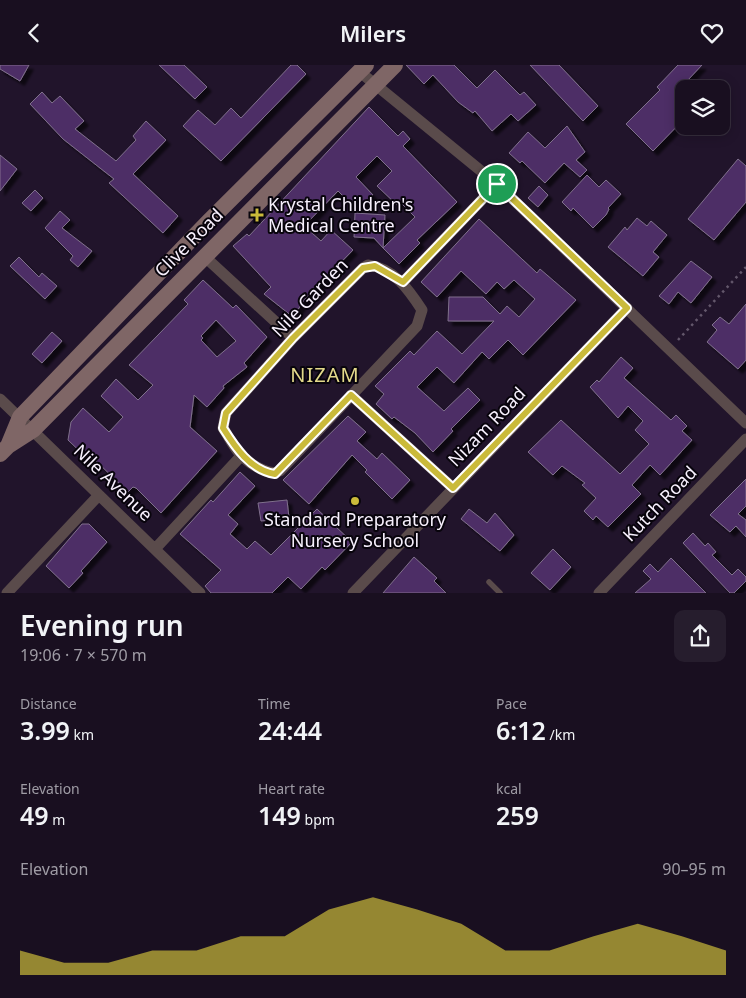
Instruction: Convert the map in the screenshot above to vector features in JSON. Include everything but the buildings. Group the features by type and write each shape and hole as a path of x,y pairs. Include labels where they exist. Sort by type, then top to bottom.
{"street":[{"name":"Clive Road","path":"4,450 33,430 224,235 395,65"},
{"name":"Clive Road","path":"4,450 20,417 208,222 363,68"},
{"path":"363,68 376,86 497,184 746,423"},
{"path":"403,282 497,184"},
{"path":"208,222 224,235"},
{"path":"204,256 293,338"},
{"name":"Nile Garden","path":"375,266 403,282 422,311 417,326 275,474 269,473 241,456 223,428 226,413 293,338 363,268 375,266"},
{"name":"Nizam Road","path":"353,593 627,308"},
{"path":"351,395 453,488"},
{"name":"Nile Avenue","path":"0,399 200,593"},
{"name":"Kutch Road","path":"599,593 746,439"},
{"path":"155,549 241,456"},
{"path":"7,593 99,495"}],"lane":[{"path":"489,582 500,593"}],"path":[{"path":"670,349 746,267"}],"place":[{"name":"Krystal Children's Medical Centre","path":"257,215"},
{"name":"Standard Preparatory Nursery School","path":"355,501"}],"district":[{"name":"NIZAM","path":"325,375"}],"route":[{"path":"497,184 627,308 453,488 351,395 280,471 275,474 269,473 241,456 223,428 226,413 293,338 368,265 375,266 403,282 497,184"}]}
